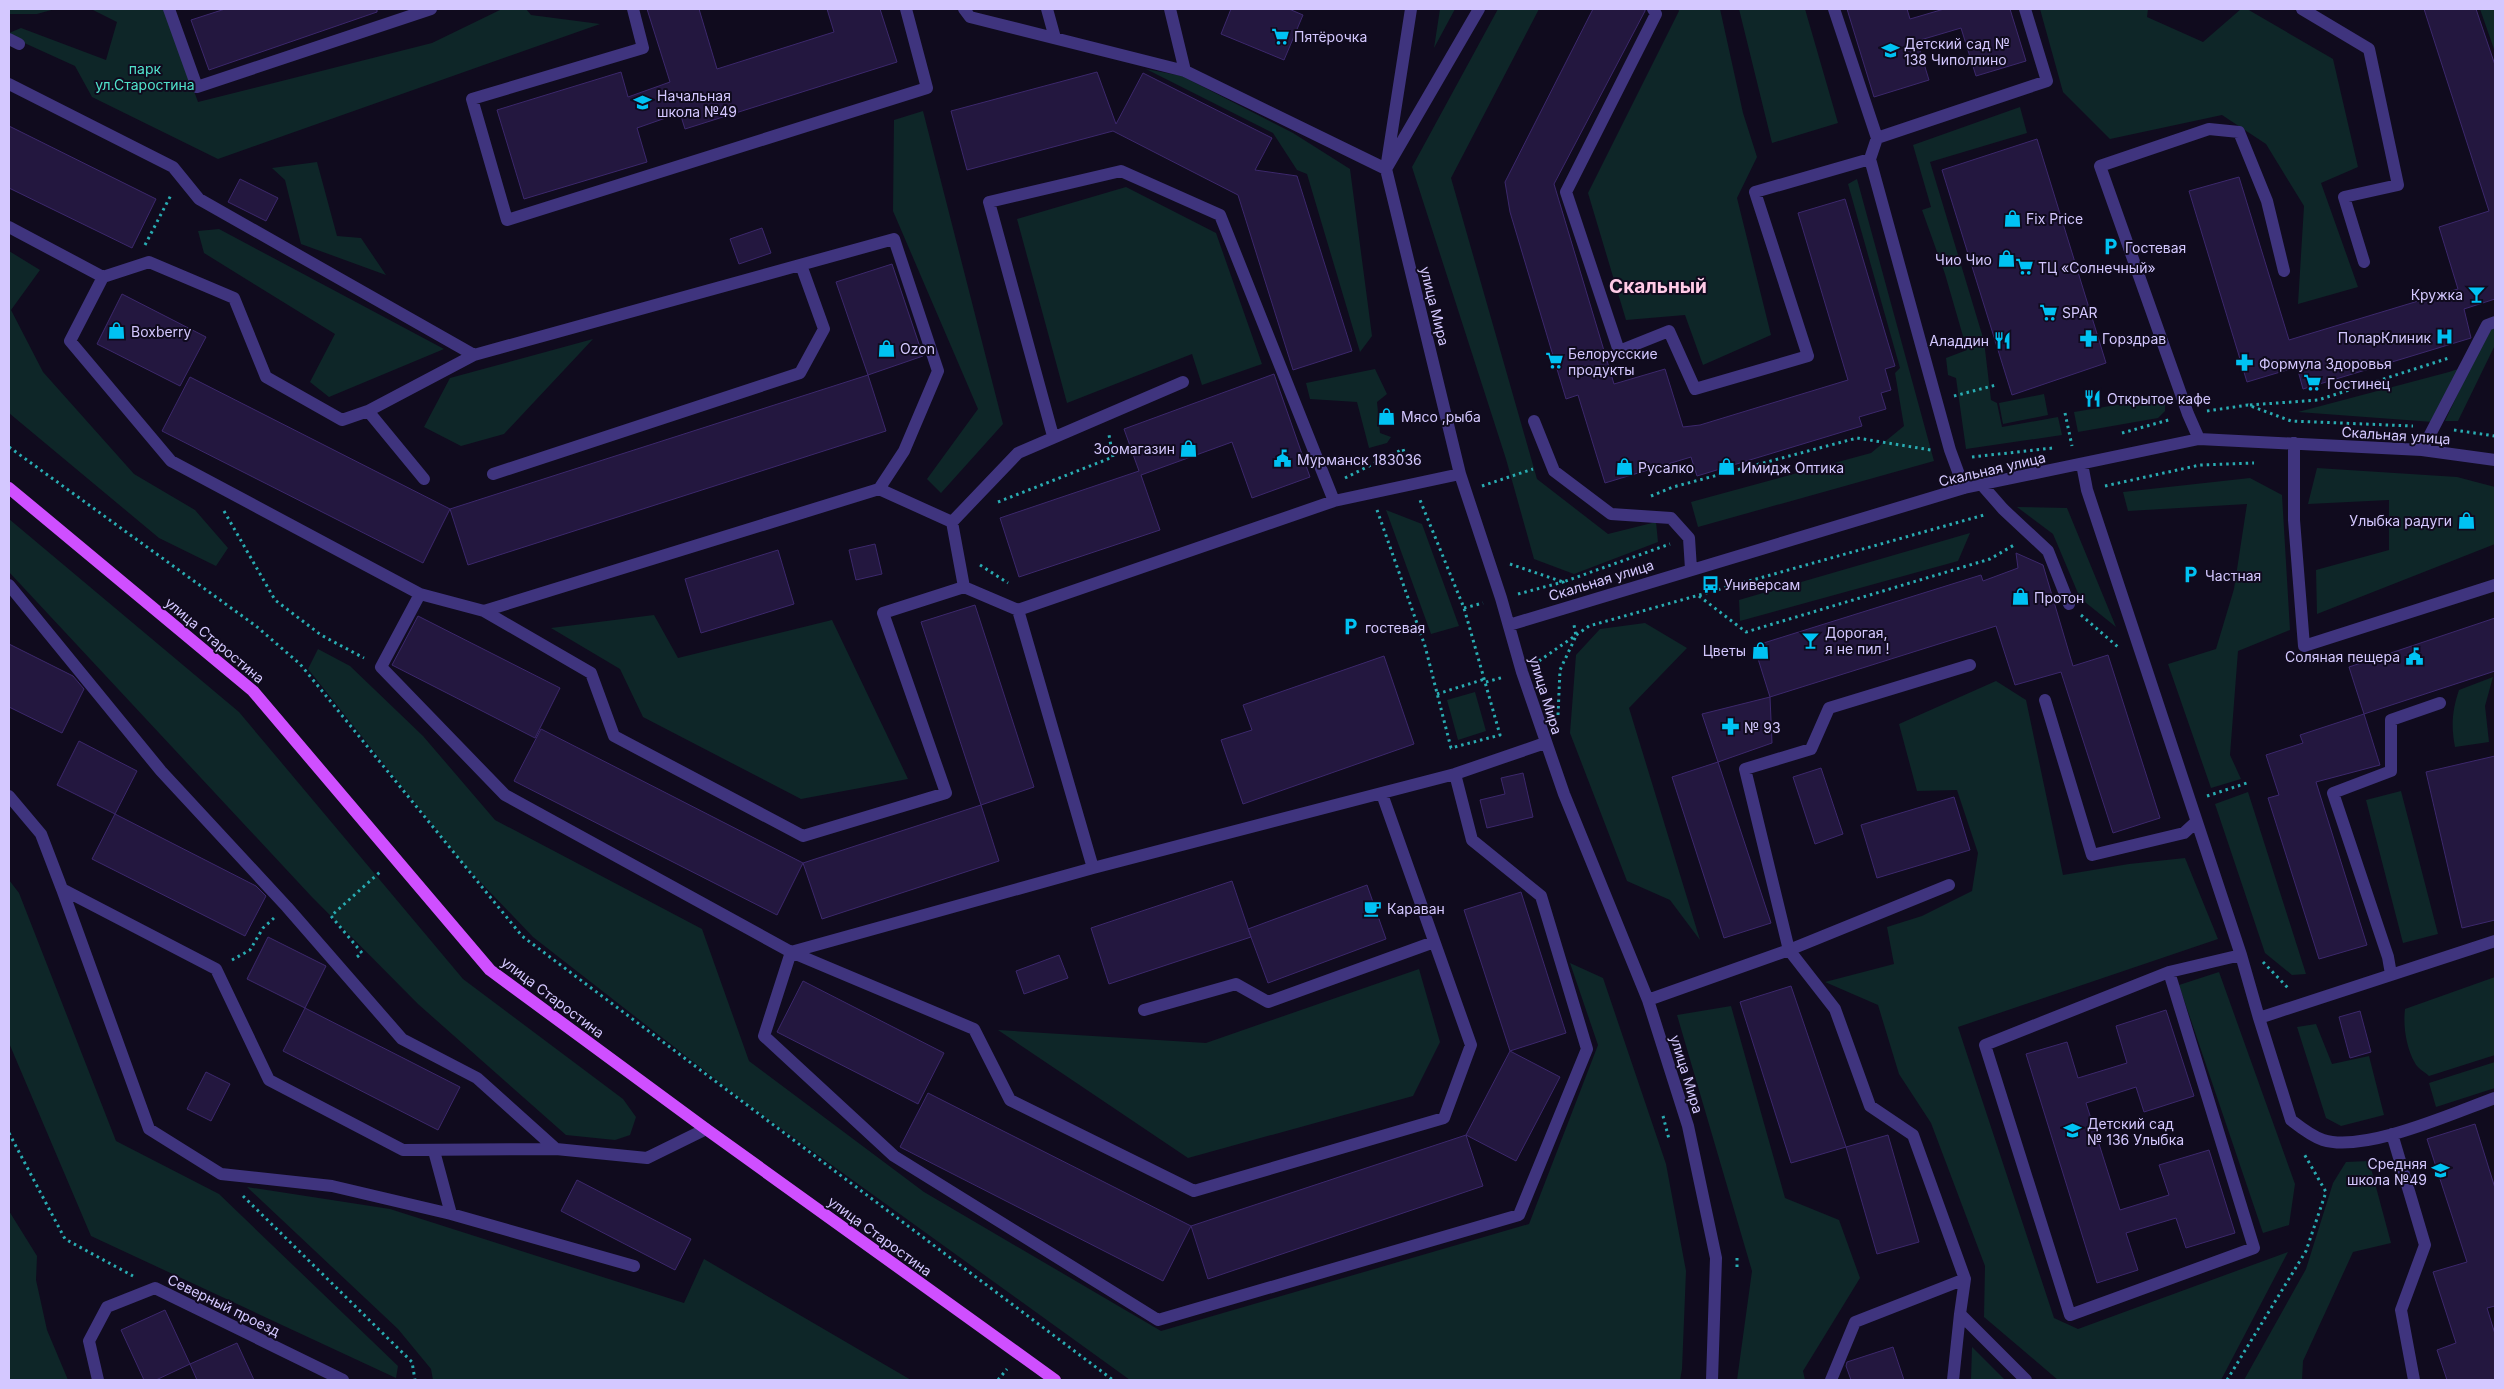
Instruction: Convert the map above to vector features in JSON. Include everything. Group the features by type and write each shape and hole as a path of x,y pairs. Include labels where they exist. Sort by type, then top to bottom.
{"main road":[{"name":"улица Старостина","path":"9,488 253,691 490,970 706,1129 1054,1380"}],"street":[{"path":"169,9 197,87 431,9"},
{"path":"632,9 643,48 472,99 507,220 927,88 906,9"},
{"path":"964,9 970,17 1185,71 1386,169 1478,9"},
{"path":"1047,9 1056,38"},
{"path":"1170,9 1185,71"},
{"name":"улица Мира","path":"1411,9 1386,169 1460,474 1545,742 1648,1000 1688,1126 1716,1258 1712,1380"},
{"path":"1653,9 1656,14 1566,192 1619,351 1669,331 1695,389 1808,356 1755,192 1870,160"},
{"path":"1834,9 1876,138 1870,160 1950,450 1964,488"},
{"path":"1876,138 2047,82 2025,9"},
{"path":"2302,9 2369,49 2398,185 2344,197 2364,262"},
{"path":"9,84 173,167 199,198 474,355"},
{"path":"2199,439 2188,414 2100,166 2209,129 2239,132 2267,201 2284,271"},
{"path":"1053,436 989,202 1121,171 1220,215 1334,501"},
{"path":"9,226 103,277"},
{"path":"484,611 879,489 904,451 938,371 894,239 474,355 368,411 342,420 266,377 234,298 149,262 103,277 70,341 171,461 420,594 484,611 591,673 614,736 803,836 946,793 883,613 964,586 1018,610 1334,501 1460,474"},
{"path":"493,474 800,373 824,329 801,265"},
{"path":"2422,450 2436,427 2487,325 2495,322"},
{"path":"952,522 1018,452 1184,382"},
{"path":"368,411 424,479"},
{"path":"1534,421 1554,471 1611,514 1671,518 1689,538 1691,569"},
{"name":"Скальная улица","path":"1509,625 1964,488 2199,439 2422,450 2495,460"},
{"path":"2294,443 2294,520 2304,646 2495,585"},
{"path":"2082,464 2087,490 2241,955 2290,1120 2322,1140 2351,1144 2392,1134 2495,1098"},
{"path":"1982,485 2003,509 2048,552 2069,604"},
{"path":"879,489 952,522"},
{"path":"952,522 964,586"},
{"path":"9,585 161,770 287,907 402,1039 477,1078 556,1149"},
{"path":"420,594 381,667 505,795 791,952 974,1029 1010,1100 1194,1191 1444,1118 1471,1045 1382,794"},
{"path":"1018,610 1093,868"},
{"path":"1953,1380 1965,1280 1913,1135 1870,1106 1835,1009 1789,950 1744,769 1811,749 1829,708 1970,665"},
{"path":"2045,700 2092,855 2184,833 2196,822"},
{"path":"2391,974 2388,957 2333,793 2390,771 2391,720 2440,703"},
{"path":"791,952 1093,868 1455,774 1545,742"},
{"path":"791,952 764,1036 894,1156 1158,1320 1519,1215 1587,1049 1541,896 1472,840 1455,774"},
{"path":"9,796 41,834 149,1129 221,1174 332,1186 451,1214 634,1266"},
{"path":"1648,1000 1789,950 1950,885"},
{"path":"62,889 216,969 270,1080 402,1150 556,1149 647,1158 706,1129"},
{"path":"2259,1018 2495,941"},
{"path":"1144,1010 1236,984 1268,1002 1434,942"},
{"path":"2169,972 2254,1248 2070,1315 1985,1045 2169,972 2241,955"},
{"path":"2392,1134 2425,1245 2401,1310 2414,1380"},
{"path":"434,1151 451,1214"},
{"path":"1831,1380 1856,1322 1965,1280"},
{"name":"Северный проезд","path":"98,1380 89,1341 107,1306 156,1288 343,1380"},
{"path":"1960,1314 2026,1380"}],"path":[{"path":"133,267 180,176"},
{"path":"2116,435 2188,414 2248,405 2318,400 2474,350"},
{"path":"1946,398 1996,385"},
{"path":"2248,405 2291,421 2436,427 2495,436"},
{"path":"2065,413 2072,446"},
{"path":"992,505 1113,457 1108,431"},
{"path":"1646,498 1673,487 1857,438 1935,450 1950,450 1961,458 2081,444"},
{"path":"9,447 256,626 300,664 522,936 1113,1380"},
{"path":"1328,486 1403,450 1412,483 1464,608 1500,735"},
{"path":"1475,488 1551,464"},
{"path":"1372,493 1424,646 1451,748 1500,735 1532,747"},
{"path":"1576,636 1589,626 2003,509"},
{"path":"223,510 275,600 320,634 381,667"},
{"path":"1503,562 1563,582 1689,538"},
{"path":"979,557 980,565 1011,585"},
{"path":"1699,596 1746,632 1990,560"},
{"path":"2069,604 2110,640"},
{"path":"1437,694 1485,679"},
{"path":"2204,797 2247,783"},
{"path":"341,969 362,953 332,916 380,873 375,866"},
{"path":"216,969 250,950 262,928 287,907"},
{"path":"2258,956 2289,990"},
{"path":"1660,1107 1671,1145"},
{"path":"9,1134 65,1239 156,1288"},
{"path":"221,1174 412,1362 414,1380"},
{"path":"2228,1380 2306,1251"}],"green space":[{"path":"9,9 55,9 37,14 9,14"},
{"name":"парк ул.Старостина","path":"91,9 164,9 198,102 432,43 502,9 526,9 531,15 600,24 218,159 92,97 75,66 9,36 9,33 21,28 106,60 117,22"},
{"path":"1440,9 1455,9 1434,48"},
{"path":"1498,9 1539,9 1451,178 1537,479 1608,534 1656,522 1658,542 1574,574 1534,559 1506,459 1412,167"},
{"path":"1678,9 1720,9 1743,113 1757,157 1737,198 1771,335 1703,365 1685,315 1626,320 1588,193 1679,11"},
{"path":"1739,9 1805,9 1838,123 1772,143"},
{"path":"2040,9 2148,9 2147,17 2203,42 2241,9 2247,9 2333,59 2358,167 2321,183 2358,287 2298,304 2304,206 2266,144 2222,115 2110,139 2063,92"},
{"path":"2480,9 2495,9 2495,52"},
{"path":"1146,69 1182,76 1293,133 1350,169 1372,336 1360,352 1307,174 1297,170 1273,133"},
{"path":"2020,107 2027,133 1930,162 1984,341 1991,400 1997,403 2002,427 2058,417 2062,435 1966,449 1956,378 1948,375 1946,358 1967,350 1945,274 1922,210 1931,207 1913,145"},
{"path":"923,111 1003,424 941,493 927,479 978,409 893,211 894,120"},
{"path":"317,162 337,236 361,238 386,275 301,244 285,180 272,168"},
{"path":"1857,179 1934,461 1698,527 1691,502 1871,453 1904,426 1895,373 1900,368 1848,184"},
{"path":"1126,187 1216,233 1262,364 1202,385 1192,354 1067,403 1017,219"},
{"path":"219,229 444,349 329,397 310,382 335,334 204,253 198,231"},
{"path":"9,251 40,270 11,310 43,372 134,474 195,510 228,548 216,566 159,538 9,413"},
{"path":"2495,327 2495,345 2458,421 2445,421 2488,329"},
{"path":"593,339 504,434 461,446 424,427 450,378"},
{"path":"1375,369 1387,394 1377,402 1380,433 1391,437 1387,443 1369,448 1357,402 1310,399 1306,383"},
{"path":"2458,369 2433,422 2298,412 2449,372"},
{"path":"2044,394 2048,415 2003,424 1999,403"},
{"path":"2158,398 2165,403 2165,411 2158,418 2078,432 2074,412"},
{"path":"2317,468 2457,477 2495,487 2495,544 2317,614 2316,570 2389,550 2389,500 2308,504"},
{"path":"2250,478 2282,495 2290,630 2238,651 2230,755 2241,779 2211,788 2168,664 2216,649 2234,589 2247,504 2128,511 2123,492"},
{"path":"2017,507 2067,508 2116,627 2080,598 2053,534"},
{"path":"1386,510 1422,524 1459,626 1431,634"},
{"path":"9,519 239,712 463,979 623,1099 636,1117 630,1135 615,1140 566,1135 418,1004 311,896 9,572"},
{"path":"1970,533 1958,561 1740,621 1739,600"},
{"path":"654,615 678,658 832,620 908,779 801,799 643,717 620,669 551,628"},
{"path":"1645,623 1687,648 1629,708 1700,940 1670,900 1627,881 1570,733 1576,655 1600,629"},
{"path":"318,649 350,666 423,736 495,820 702,929 749,1061 924,1192 1161,1331 1529,1224 1598,1045 1570,963 1603,978 1666,1164 1686,1271 1680,1380 1130,1380 750,1106 533,937 467,868 308,669"},
{"path":"2493,677 2485,706 2489,742 2455,747 2453,718 2459,690"},
{"path":"1996,681 2026,700 2063,875 2129,864 2185,858 2218,939 1958,1027 2054,1318 2078,1329 2288,1252 2221,1380 2058,1380 1984,1317 1985,1266 1931,1123 1899,1074 1878,1005 1825,982 1894,964 1887,927 1922,916 1972,891 1978,853 1957,790 1917,791 1899,724"},
{"path":"1475,692 1486,731 1458,740 1447,700"},
{"path":"2401,791 2438,934 2403,943 2366,800"},
{"path":"2248,792 2306,974 2292,975 2265,953 2215,804"},
{"path":"9,880 19,893 116,1141 219,1194 398,1366 396,1378 91,1236 9,1043"},
{"path":"1419,969 1440,1042 1413,1096 1188,1158 998,1030 1206,1043"},
{"path":"2219,972 2295,1184 2289,1225 2263,1233 2179,985"},
{"path":"2495,977 2495,1055 2429,1076 2416,1065 2409,1050 2404,1022 2405,1009"},
{"path":"1731,1006 1785,1198 1839,1220 1860,1278 1803,1371 1805,1380 1737,1380 1752,1271 1677,1015"},
{"path":"2316,1024 2332,1064 2369,1056 2384,1115 2341,1126 2326,1118 2297,1027"},
{"path":"2495,1062 2495,1088 2436,1107 2429,1083"},
{"path":"2369,1161 2391,1243 2353,1252 2303,1361 2302,1380 2244,1380 2306,1269 2333,1183 2346,1162"},
{"path":"247,1187 390,1209 684,1303 704,1259 911,1380 433,1380 431,1369 398,1329"},
{"path":"9,1211 37,1256 36,1280 47,1330 68,1380 9,1380"},
{"path":"1972,1347 2005,1380 1971,1380"}],"building":[{"path":"225,9 377,9 377,12 209,70 191,20"},
{"name":"Начальная школа №49","path":"647,9 699,9 717,69 834,32 827,9 880,9 897,62 685,129 680,113 637,128 647,162 524,199 497,110 621,72 628,97 670,82"},
{"path":"1231,9 1289,9 1303,15 1284,60 1221,34"},
{"path":"1593,9 1645,9 1554,184 1614,384 1665,369 1683,427 1700,425 1848,380 1798,213 1845,199 1895,366 1885,369 1891,390 1881,393 1886,409 1859,417 1862,426 1697,476 1691,457 1605,483 1578,395 1566,399 1510,212 1505,182"},
{"name":"Детский сад № 138 Чиполлино","path":"1847,9 1907,9 1910,19 1944,9 2010,9 2026,61 1976,76 1961,28 1917,41 1929,80 1874,97"},
{"path":"2424,9 2476,9 2495,65 2495,299 2464,309 2471,338 2303,389 2297,367 2247,382 2189,191 2239,177 2289,340 2458,289 2439,227 2489,211"},
{"path":"1097,72 1116,124 1143,73 1272,138 1255,170 1297,176 1352,351 1293,370 1238,195 1113,131 967,170 951,111"},
{"path":"9,126 156,199 132,248 9,188"},
{"name":"ТЦ «Солнечный»","path":"2037,139 2106,363 2012,395 1942,170"},
{"path":"240,179 278,198 266,221 228,202"},
{"path":"762,228 771,253 739,264 730,239"},
{"path":"892,264 923,356 868,375 836,282"},
{"path":"122,294 206,337 180,386 97,344"},
{"path":"1274,374 1310,477 1252,498 1232,442 1141,475 1160,530 1019,577 1000,518 1139,471 1124,429"},
{"path":"868,375 886,431 468,565 450,509"},
{"path":"190,377 450,509 423,563 162,431"},
{"path":"875,544 882,574 856,580 849,550"},
{"path":"778,550 794,604 701,633 685,579"},
{"path":"2016,553 2043,565 2073,666 2108,655 2160,818 2113,833 2061,672 2015,685 1996,626 1770,697 1754,646 1981,575 1983,581 2018,568"},
{"path":"975,605 1034,787 981,805 921,622"},
{"path":"418,616 560,688 535,738 392,665"},
{"path":"2495,618 2495,671 2364,714 2349,667"},
{"path":"9,644 73,676 84,689 62,733 9,707"},
{"path":"1384,656 1414,744 1243,804 1221,740 1252,730 1243,705"},
{"path":"1770,697 1772,743 1718,762 1702,714"},
{"path":"2364,714 2380,765 2316,782 2367,945 2319,959 2268,798 2279,795 2266,755 2303,743 2300,735"},
{"path":"541,729 803,863 777,915 514,781"},
{"path":"79,741 137,771 115,814 57,785"},
{"path":"2495,756 2495,920 2462,928 2426,772"},
{"path":"1718,762 1771,923 1724,938 1672,777"},
{"path":"1821,768 1843,834 1815,844 1793,777"},
{"path":"1523,773 1533,817 1487,828 1480,800 1505,794 1501,778"},
{"path":"1954,797 1970,850 1877,878 1861,825"},
{"path":"981,805 999,861 822,919 803,863"},
{"path":"115,814 256,886 266,896 245,936 92,859"},
{"path":"1232,881 1251,937 1109,984 1091,928"},
{"path":"1367,885 1386,939 1268,983 1248,929"},
{"path":"1521,892 1566,1033 1510,1051 1464,910"},
{"path":"268,937 326,966 305,1008 247,979"},
{"path":"1059,955 1068,978 1024,994 1016,971"},
{"path":"803,981 944,1053 918,1104 777,1032"},
{"path":"1791,986 1846,1147 1791,1163 1740,1002"},
{"path":"305,1008 460,1087 438,1130 283,1051"},
{"name":"Детский сад № 136 Улыбка","path":"2166,1010 2194,1096 2144,1112 2136,1087 2086,1103 2120,1210 2169,1195 2159,1165 2209,1150 2235,1233 2186,1248 2176,1218 2126,1233 2138,1270 2097,1283 2026,1054 2067,1042 2078,1078 2127,1063 2116,1026"},
{"path":"2360,1011 2371,1052 2350,1058 2339,1017"},
{"path":"1510,1051 1560,1077 1516,1161 1466,1135"},
{"path":"206,1072 230,1084 211,1121 187,1109"},
{"path":"928,1093 1191,1226 1163,1281 900,1147"},
{"path":"2475,1124 2495,1188 2495,1306 2487,1308 2495,1334 2495,1380 2447,1380 2437,1350 2456,1343 2433,1272 2467,1262 2427,1139"},
{"path":"1466,1135 1483,1186 1208,1279 1191,1226"},
{"path":"1888,1135 1919,1242 1877,1254 1846,1147"},
{"path":"577,1180 691,1239 675,1270 561,1211"},
{"path":"165,1310 190,1364 156,1380 144,1380 121,1330"},
{"path":"237,1343 254,1380 197,1380 190,1364"},
{"path":"1893,1347 1904,1380 1851,1380 1846,1366 1847,1362"}],"place":[{"name":"Пятёрочка","path":"1280,36"},
{"name":"Детский сад № 138 Чиполлино","path":"1890,51"},
{"name":"Начальная школа №49","path":"643,103"},
{"name":"Fix Price","path":"2012,218"},
{"name":"Гостевая","path":"2111,247"},
{"name":"Чио Чио","path":"2006,259"},
{"name":"ТЦ «Солнечный»","path":"2024,267"},
{"name":"Кружка","path":"2477,294"},
{"name":"SPAR","path":"2048,312"},
{"name":"Boxberry","path":"117,331"},
{"name":"ПоларКлиник","path":"2445,337"},
{"name":"Горздрав","path":"2088,338"},
{"name":"Аладдин","path":"2003,340"},
{"name":"Ozon","path":"886,348"},
{"name":"Белорусские продукты","path":"1554,361"},
{"name":"Формула Здоровья","path":"2245,363"},
{"name":"Гостинец","path":"2313,383"},
{"name":"Открытое кафе","path":"2093,398"},
{"name":"Мясо ,рыба","path":"1387,416"},
{"name":"Зоомагазин","path":"1189,448"},
{"name":"Мурманск 183036","path":"1283,459"},
{"name":"Русалко","path":"1624,467"},
{"name":"Имидж Оптика","path":"1727,467"},
{"name":"Улыбка радуги","path":"2466,520"},
{"name":"Частная","path":"2191,575"},
{"name":"Универсам","path":"1710,584"},
{"name":"Протон","path":"2020,597"},
{"name":"гостевая","path":"1351,627"},
{"name":"Дорогая, я не пил !","path":"1811,640"},
{"name":"Цветы","path":"1760,650"},
{"name":"Соляная пещера","path":"2414,656"},
{"name":"№ 93","path":"1730,727"},
{"name":"Караван","path":"1373,908"},
{"name":"Детский сад № 136 Улыбка","path":"2073,1131"},
{"name":"Средняя школа №49","path":"2441,1171"}],"district":[{"name":"Скальный","path":"1658,286"}]}
